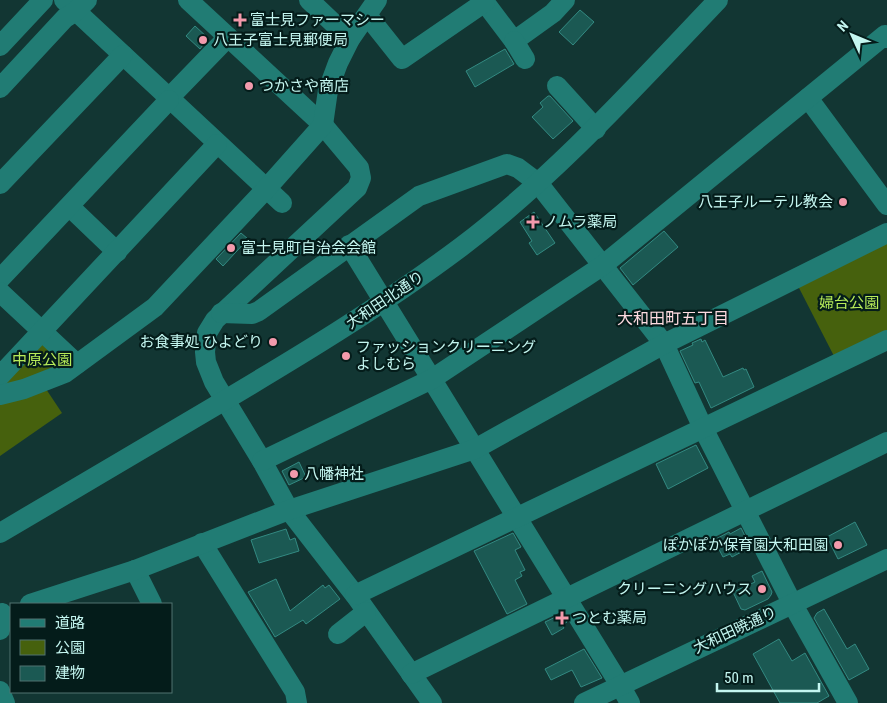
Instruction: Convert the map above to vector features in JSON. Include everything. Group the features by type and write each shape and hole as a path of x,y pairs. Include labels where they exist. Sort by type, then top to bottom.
{"street":[{"path":"0,46 43,0"},
{"path":"188,0 323,125 359,168 361,178 357,188 274,267 221,313 207,333 204,352 211,375 289,510 355,595 432,703"},
{"path":"309,0 350,39"},
{"path":"514,41 553,12 565,0"},
{"name":"大和田北通り","path":"0,533 324,341 384,302 462,246 538,183 596,129 718,0"},
{"path":"0,395 24,389 65,373 155,307 266,189 323,125 328,90 338,63 350,39 372,8 402,58 484,1 525,59"},
{"path":"0,88 76,4 123,55 169,100 282,204"},
{"path":"262,461 432,380 602,266 885,35 887,38"},
{"path":"0,279 70,207 228,37"},
{"path":"0,184 123,55"},
{"path":"557,86 596,129"},
{"path":"808,98 887,206"},
{"path":"0,376 217,144"},
{"path":"221,313 252,314 259,311 418,196 507,164 518,168 538,183 664,344 703,428 792,603 848,703"},
{"path":"70,207 117,252"},
{"path":"33,603 135,570 289,510 475,449 664,344 887,233"},
{"path":"349,245 630,703"},
{"path":"0,292 77,364"},
{"path":"355,595 887,340"},
{"path":"411,674 887,442"},
{"path":"202,544 295,692 297,703"},
{"name":"大和田暁通り","path":"584,703 887,558"},
{"path":"135,570 152,603"},
{"path":"338,634 366,612"}],"green space":[{"name":"婦台公園","path":"887,242 887,331 835,358 798,286"},
{"name":"中原公園","path":"41,331 77,364 0,395 0,376"},
{"path":"44,386 62,413 0,456 0,402"}],"building":[{"path":"580,10 594,22 573,45 559,32"},
{"path":"195,26 208,38 200,49 186,36"},
{"path":"505,49 514,64 475,87 466,71"},
{"path":"548,96 573,121 553,139 532,117 543,107 540,103"},
{"path":"534,212 555,243 537,255 529,243 532,241 520,222"},
{"path":"664,231 678,247 633,285 620,268"},
{"name":"富士見町自治会会館","path":"241,233 248,239 223,266 216,259"},
{"path":"701,339 702,342 705,340 723,377 743,368 744,370 746,369 754,387 711,408 699,382 695,383 680,351"},
{"path":"696,445 708,468 668,489 656,464"},
{"name":"八幡神社","path":"299,462 306,477 289,485 282,471"},
{"path":"855,522 867,545 838,559 827,537"},
{"path":"741,528 749,544 744,547 745,550 732,557 730,554 723,557 714,540"},
{"path":"286,529 290,540 295,538 299,551 259,563 251,540"},
{"path":"513,533 521,547 515,550 525,570 520,572 522,576 515,580 527,604 507,614 474,551"},
{"path":"762,571 772,592 771,595 768,599 745,610 741,609 733,592 755,582 752,576"},
{"path":"276,579 290,611 323,585 325,588 329,585 340,599 306,624 303,620 275,637 248,592"},
{"path":"824,609 847,649 855,644 869,669 849,680 814,618 817,613"},
{"path":"562,614 567,622 562,625 564,628 552,635 545,622"},
{"path":"779,639 792,661 805,653 829,696 817,703 780,703 753,654"},
{"path":"584,649 602,678 581,687 572,670 551,680 545,669"}],"place":[{"name":"富士見ファーマシー","path":"240,20"},
{"name":"八王子富士見郵便局","path":"203,40"},
{"name":"つかさや商店","path":"249,86"},
{"name":"八王子ルーテル教会","path":"843,202"},
{"name":"ノムラ薬局","path":"533,222"},
{"name":"富士見町自治会会館","path":"231,248"},
{"name":"お食事処 ひよどり","path":"273,342"},
{"name":"ファッションクリーニング よしむら","path":"346,356"},
{"name":"八幡神社","path":"294,474"},
{"name":"ぽかぽか保育園大和田園","path":"838,545"},
{"name":"クリーニングハウス","path":"762,589"},
{"name":"つとむ薬局","path":"562,618"}],"district":[{"name":"大和田町五丁目","path":"673,318"}]}
